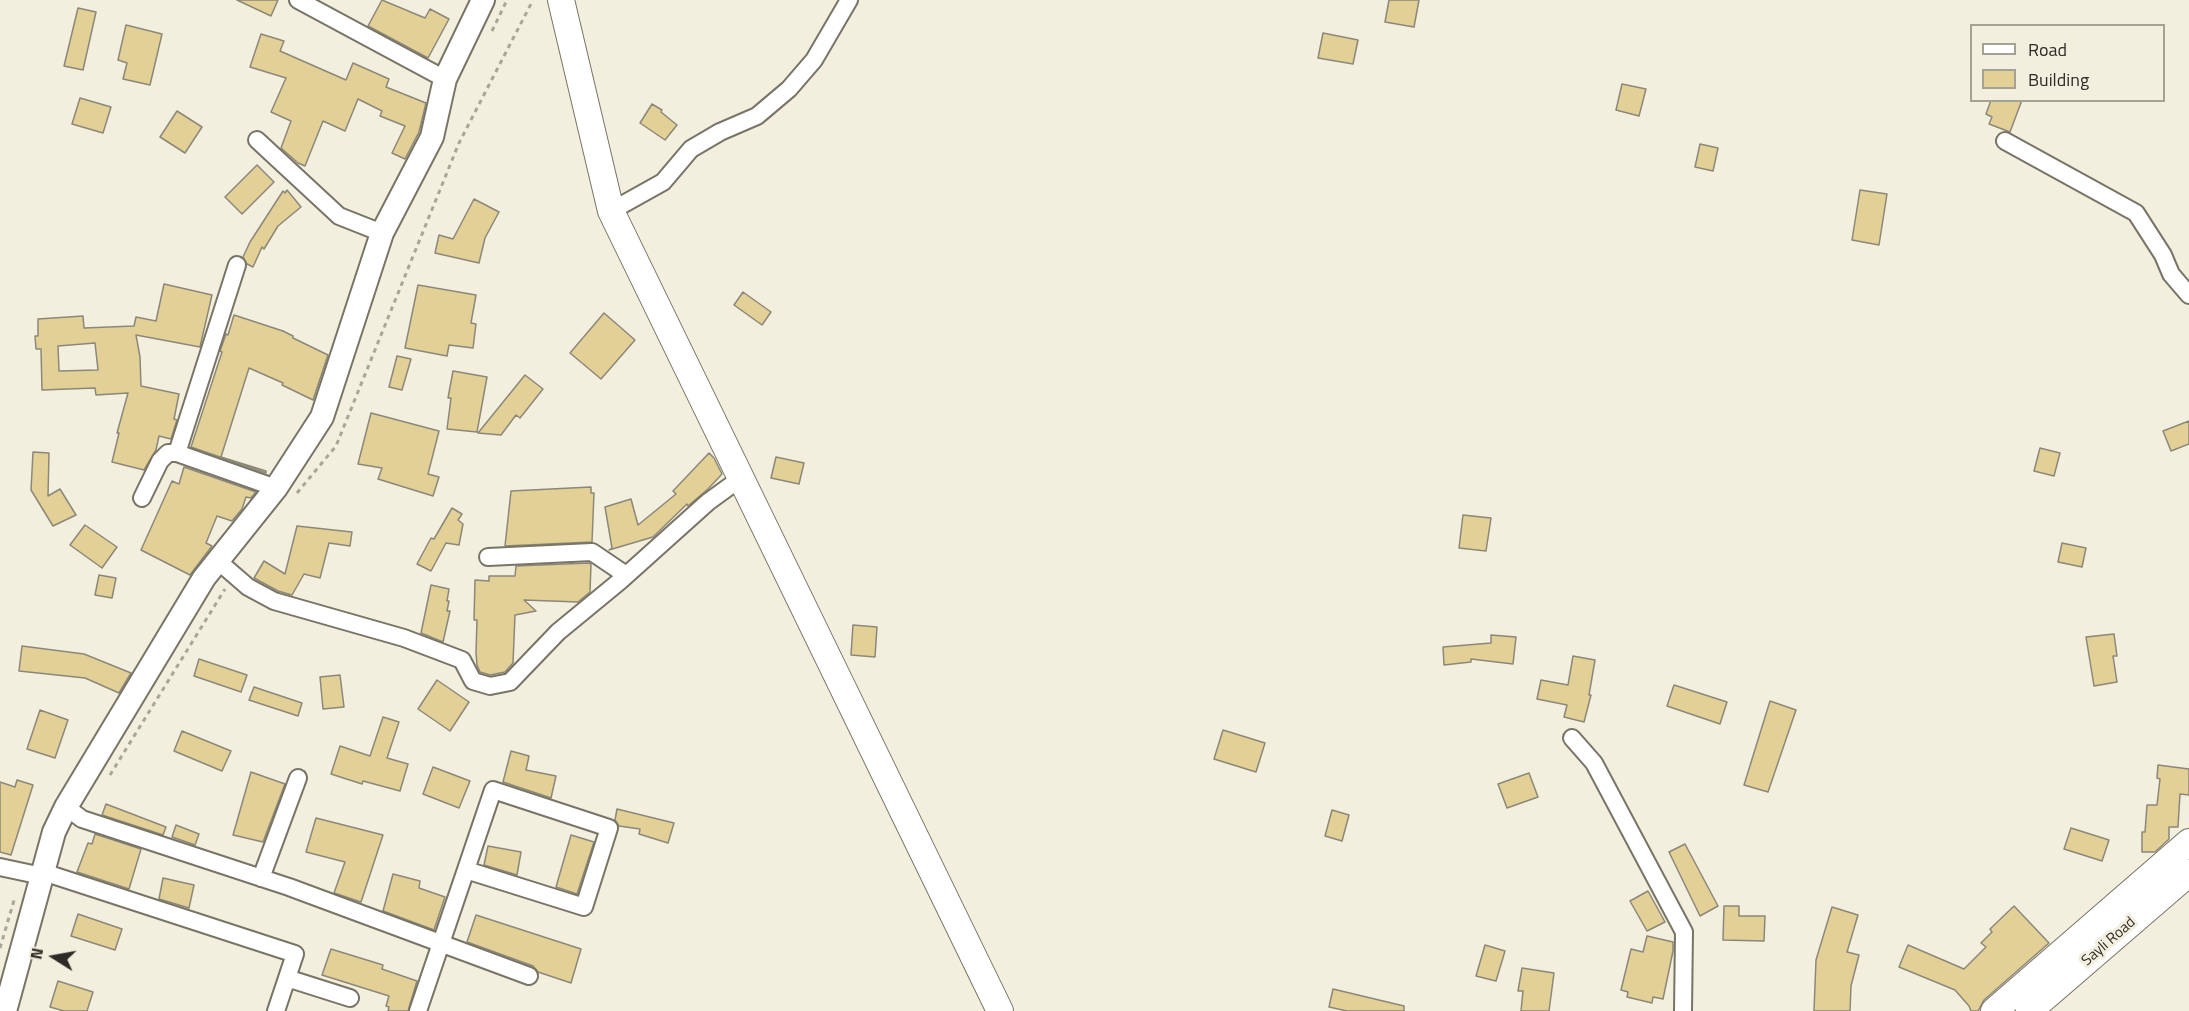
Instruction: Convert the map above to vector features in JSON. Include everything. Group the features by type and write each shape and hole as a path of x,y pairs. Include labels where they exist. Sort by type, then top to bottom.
{"main road":[{"path":"5,1011 54,832 66,807 204,578 276,488 322,417 382,233 432,137 445,79 483,0"},
{"path":"561,0 611,211 1000,1011"},
{"path":"1994,1011 2189,842"},
{"name":"Sayli Road","path":"2029,1011 2189,873"}],"street":[{"path":"298,0 445,79"},
{"path":"611,211 663,182 691,149 720,132 757,116 789,89 814,60 849,0"},
{"path":"257,140 339,216 382,233"},
{"path":"2005,141 2136,213 2163,255 2171,274 2189,295"},
{"path":"177,453 237,265"},
{"path":"142,498 160,461 168,453 177,453 276,488"},
{"path":"218,561 248,586 274,601 404,638 462,660 473,681 490,686 510,682 558,632 699,510 741,478"},
{"path":"488,557 592,552 626,575"},
{"path":"1572,738 1594,763 1684,932 1683,1011"},
{"path":"261,878 298,778"},
{"path":"418,1011 493,790 609,828 584,907 466,870"},
{"path":"66,807 82,819 261,878 529,976"},
{"path":"0,867 43,874 295,954 276,1011"},
{"path":"287,978 350,998"}],"building":[{"path":"237,0 278,0 271,16"},
{"path":"382,0 425,18 430,9 449,19 428,58 368,26"},
{"path":"1389,0 1419,0 1414,27 1385,22"},
{"path":"78,8 96,12 83,70 64,66"},
{"path":"126,25 162,34 150,85 123,79 127,63 118,60"},
{"path":"1323,33 1358,40 1353,64 1318,58"},
{"path":"261,34 284,41 280,51 346,80 353,63 389,79 386,87 426,103 419,132 405,159 392,153 405,126 380,116 382,111 358,99 345,131 323,121 305,166 298,163 281,148 291,121 271,112 286,78 250,67"},
{"path":"1622,84 1646,89 1639,116 1616,110"},
{"path":"80,98 111,107 103,133 72,124"},
{"path":"1990,102 2021,102 2010,132 1989,124 1992,117 1986,114"},
{"path":"652,104 662,110 661,112 677,125 665,140 640,123"},
{"path":"177,111 202,127 185,153 160,137"},
{"path":"1700,144 1718,148 1713,171 1695,167"},
{"path":"257,165 274,182 242,214 225,197"},
{"path":"287,190 301,207 278,226 264,249 262,247 253,267 247,264 243,257 283,191 285,193"},
{"path":"1860,190 1887,194 1879,245 1852,240"},
{"path":"474,199 499,212 485,238 479,263 435,253 439,235 453,239"},
{"path":"164,284 212,295 200,347 136,335 140,357 141,386 179,394 174,419 177,420 171,439 159,436 156,450 144,470 112,462 128,393 96,395 95,388 42,390 41,349 36,349 35,336 38,336 38,319 83,316 84,328 134,326 136,317 156,321","holes":["95,343 98,370 59,371 58,346"]},
{"path":"418,285 476,295 471,323 476,324 473,348 449,345 447,356 405,348"},
{"path":"743,292 771,312 762,325 734,305"},
{"path":"604,313 635,340 601,379 570,353"},
{"path":"234,315 283,331 328,355 313,400 249,368 221,457 266,471 266,473 191,447 222,352 220,351"},
{"path":"397,356 411,359 402,390 389,387"},
{"path":"453,371 487,377 477,432 447,429 451,398 448,398"},
{"path":"525,375 543,389 520,418 516,415 501,435 478,433"},
{"path":"371,413 439,431 428,474 439,477 433,496 378,479 382,468 358,464"},
{"path":"2189,421 2189,444 2171,451 2163,431"},
{"path":"2040,448 2060,453 2054,476 2034,471"},
{"path":"33,452 49,453 48,496 60,489 76,515 53,526 31,490"},
{"path":"709,453 722,474 708,489 688,506 687,504 653,537 609,550 612,548 605,507 631,499 638,525 676,494 673,491"},
{"path":"776,457 804,463 799,484 771,478"},
{"path":"184,467 256,492 251,498 246,497 242,509 232,521 217,516 206,543 212,546 190,575 141,550 172,481 179,484"},
{"path":"591,487 591,493 594,493 592,542 505,546 511,491"},
{"path":"452,508 462,514 458,520 463,524 459,545 446,543 431,571 417,564 431,538 434,539"},
{"path":"1463,515 1491,518 1486,551 1459,548"},
{"path":"85,525 117,547 102,568 70,545"},
{"path":"297,526 352,532 350,546 329,543 320,578 304,574 292,595 278,591 254,578 264,561 285,574"},
{"path":"2062,543 2086,548 2082,567 2058,562"},
{"path":"591,564 590,592 578,602 524,600 536,611 515,615 513,663 505,672 490,675 480,672 476,653 477,620 474,620 475,580 489,581 489,576 515,576 516,566"},
{"path":"99,575 116,578 112,598 95,595"},
{"path":"431,585 449,589 447,611 450,611 443,642 421,633"},
{"path":"853,625 877,627 875,657 851,655"},
{"path":"2114,634 2117,656 2113,656 2117,682 2094,686 2086,637"},
{"path":"1491,635 1516,637 1513,664 1471,659 1471,662 1444,665 1443,647 1491,643"},
{"path":"22,646 84,654 131,673 119,693 85,678 19,671"},
{"path":"1573,656 1595,660 1589,695 1591,695 1584,722 1564,717 1567,705 1537,699 1541,680 1568,685"},
{"path":"199,659 247,675 241,692 194,676"},
{"path":"340,675 344,707 323,709 320,677"},
{"path":"437,680 469,702 450,731 418,709"},
{"path":"1674,685 1727,702 1720,724 1667,706"},
{"path":"254,687 302,703 298,716 249,700"},
{"path":"1770,701 1796,710 1768,792 1744,785"},
{"path":"40,710 68,720 55,758 27,749"},
{"path":"383,717 399,722 387,758 408,764 400,791 363,781 362,784 331,774 340,746 370,756"},
{"path":"1223,730 1265,743 1256,772 1214,759"},
{"path":"182,731 231,751 222,771 174,751"},
{"path":"511,751 529,756 526,770 556,776 551,798 503,782"},
{"path":"2158,765 2189,769 2189,795 2180,794 2178,827 2169,827 2169,839 2155,852 2142,852 2142,832 2145,832 2147,805 2157,805 2160,779 2157,778"},
{"path":"433,767 470,781 459,808 423,794"},
{"path":"251,772 285,784 263,842 233,835"},
{"path":"1529,773 1538,797 1507,808 1498,784"},
{"path":"17,780 33,785 11,855 0,852 0,782 15,787"},
{"path":"106,804 166,827 163,835 102,815"},
{"path":"617,809 674,823 668,843 639,834 640,829 619,826 615,820"},
{"path":"1332,810 1349,815 1342,841 1325,836"},
{"path":"316,818 383,835 361,902 334,893 345,862 306,852"},
{"path":"176,825 199,834 195,845 172,837"},
{"path":"2071,828 2109,840 2102,861 2064,849"},
{"path":"95,834 141,849 129,889 77,872 88,843 92,844"},
{"path":"571,835 594,842 577,894 556,887"},
{"path":"1685,844 1718,906 1700,916 1669,852"},
{"path":"488,846 521,852 517,875 484,865"},
{"path":"393,874 420,881 419,888 445,897 434,930 383,911"},
{"path":"163,878 194,885 189,908 159,899"},
{"path":"1648,891 1665,922 1647,931 1630,901"},
{"path":"1724,906 1739,906 1739,916 1765,916 1764,941 1723,940"},
{"path":"2014,906 2049,943 1984,1000 1978,1011 1971,1011 1955,990 1899,967 1908,945 1964,969 1986,947 1981,943 1992,932 1990,929"},
{"path":"1832,907 1858,915 1847,952 1859,955 1851,986 1850,1011 1814,1011 1816,960"},
{"path":"78,914 122,929 115,950 71,936"},
{"path":"476,915 581,949 571,983 538,972 533,966 467,942"},
{"path":"1647,936 1673,942 1663,999 1653,997 1652,1003 1627,997 1628,992 1621,990 1631,949 1643,952"},
{"path":"1485,945 1505,951 1496,981 1476,976"},
{"path":"331,949 383,965 382,969 417,981 408,1011 388,1011 389,1007 386,1006 389,996 322,975"},
{"path":"1522,968 1554,973 1549,1011 1521,1011 1523,991 1518,991"},
{"path":"58,981 93,992 87,1011 64,1011 50,1007"},
{"path":"1333,989 1404,1006 1404,1011 1347,1011 1329,1007"}]}
